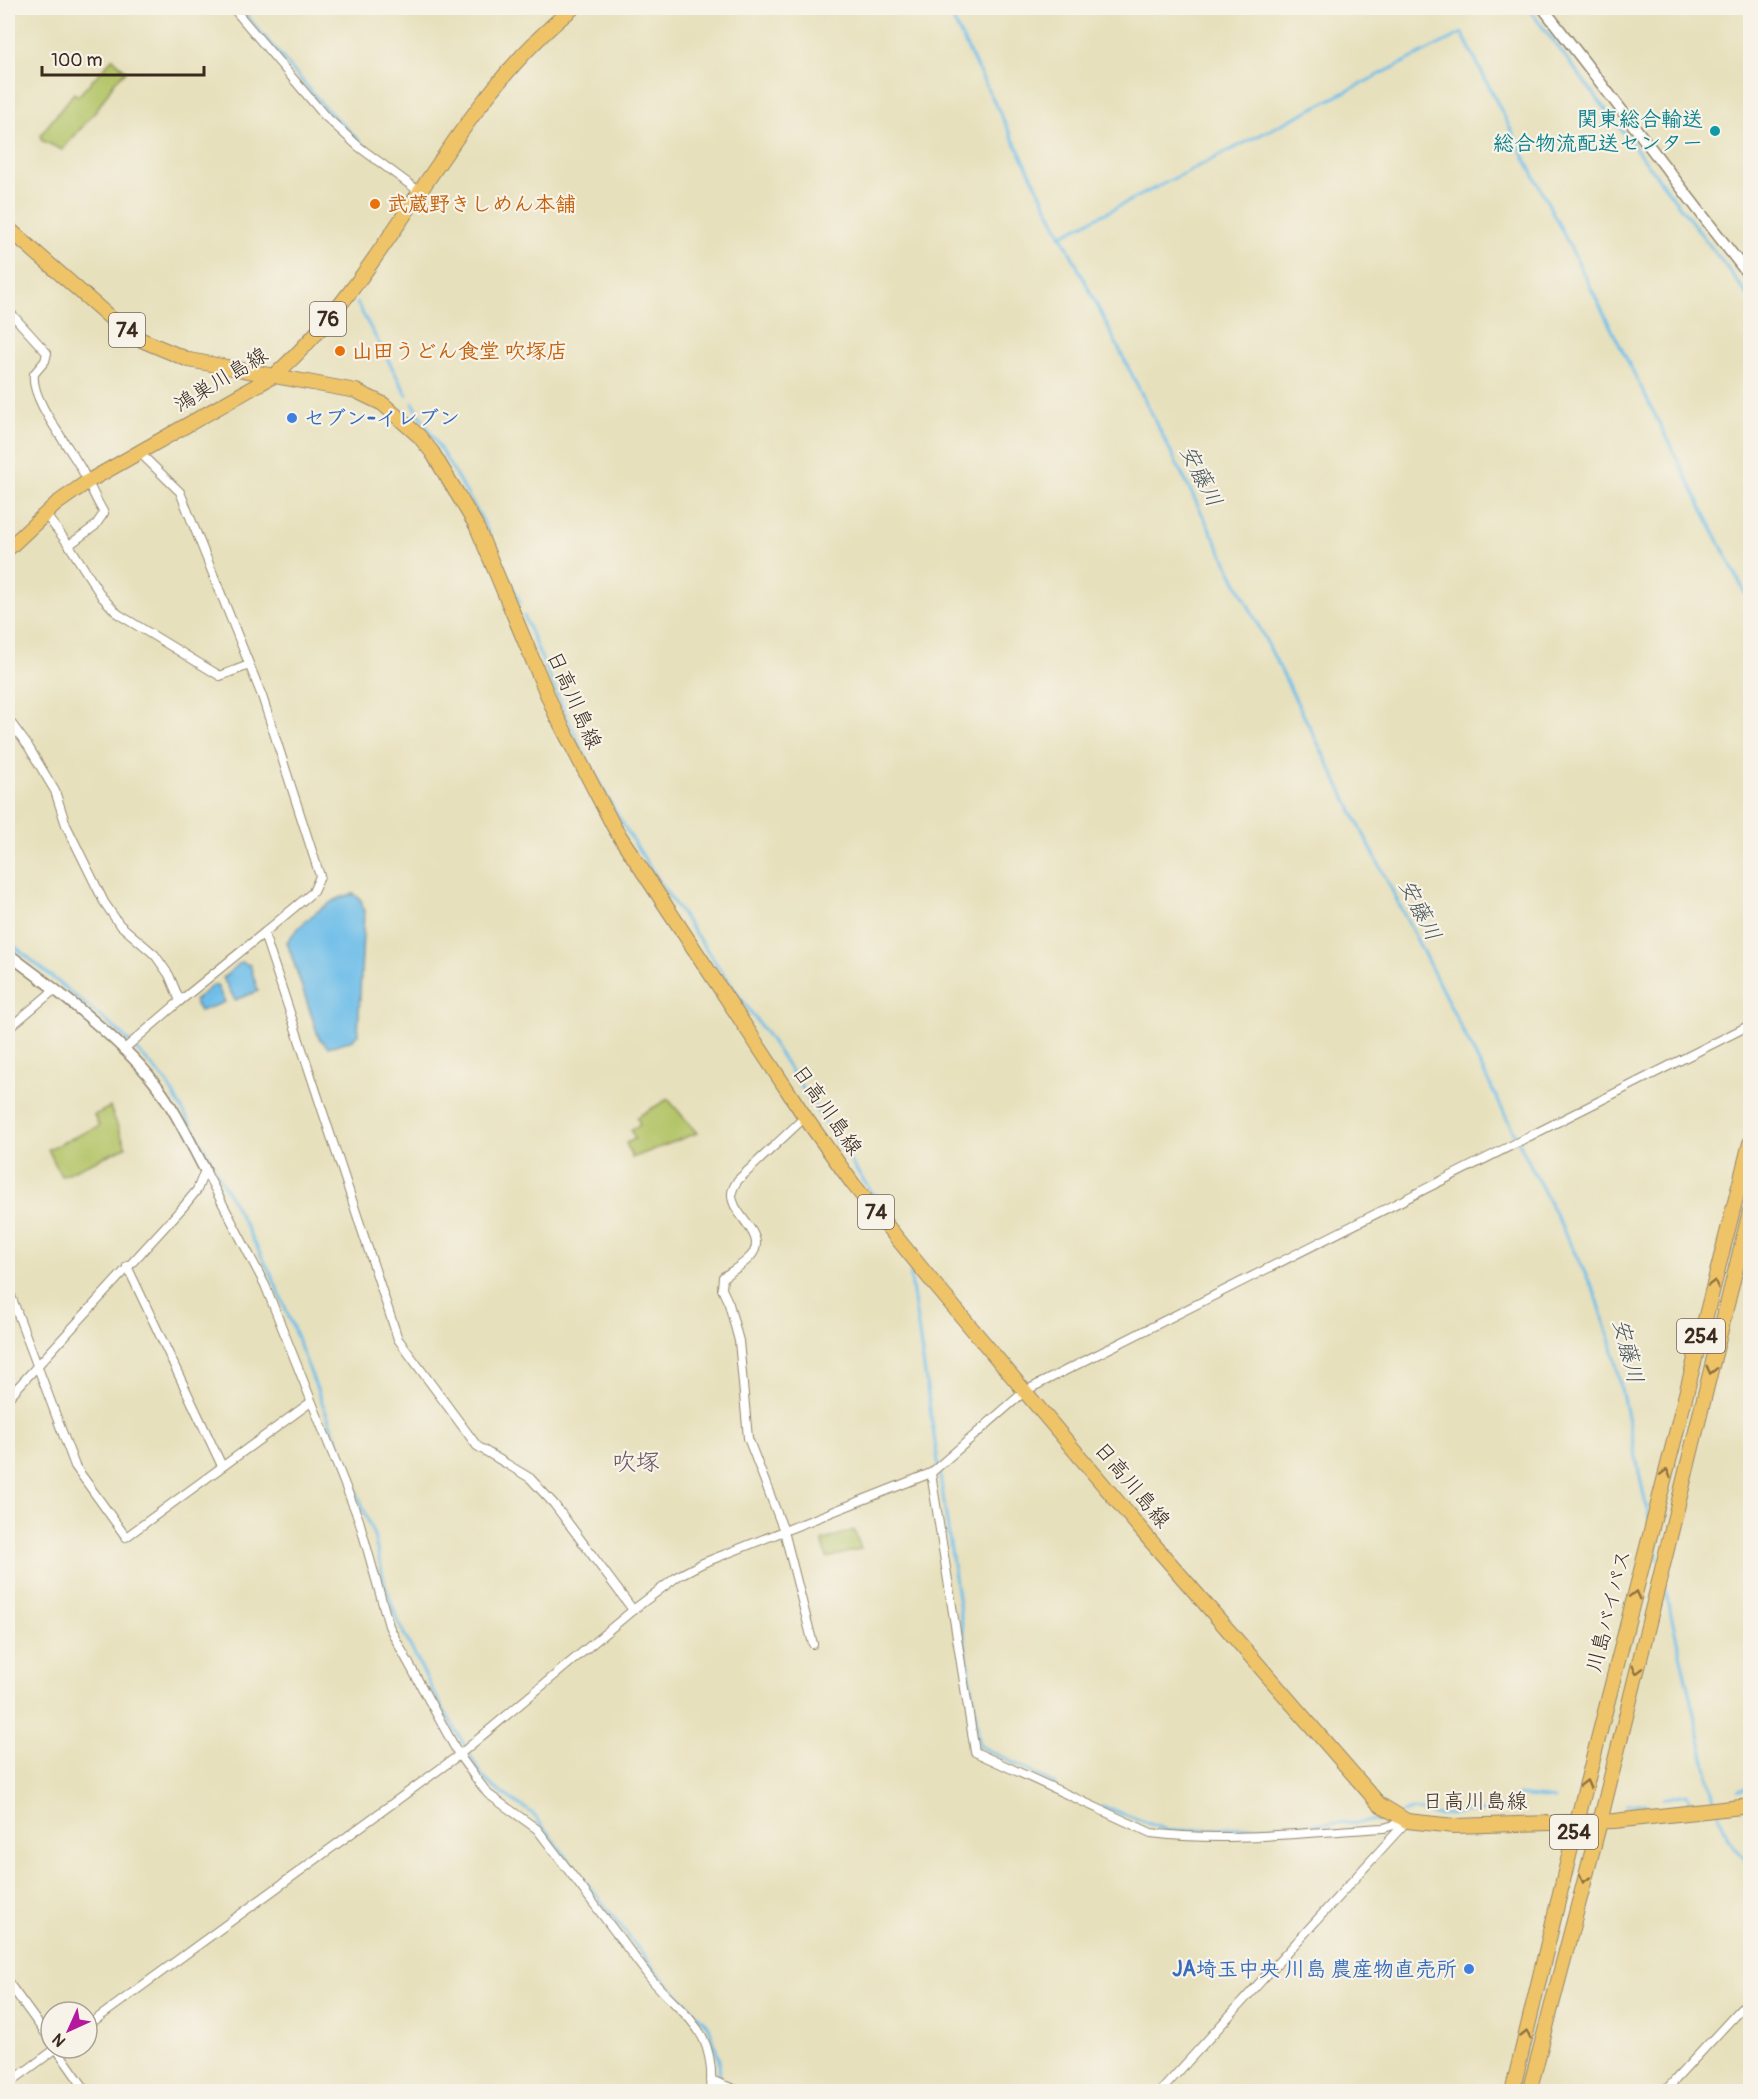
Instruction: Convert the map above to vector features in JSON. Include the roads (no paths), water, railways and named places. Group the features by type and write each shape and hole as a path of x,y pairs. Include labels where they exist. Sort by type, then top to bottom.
{"main road":[{"name":"鴻巣川島線","path":"8,549 45,514 87,482 275,375 296,356 327,319 516,62 573,8"},
{"name":"日高川島線","path":"8,228 114,321 139,339 189,360 356,391 382,404 401,418 432,452 476,525 555,713 605,812 805,1118 860,1193 1025,1391 1379,1804 1407,1821 1454,1826 1599,1822 1750,1806"},
{"name":"川島バイパス","path":"1512,2091 1577,1821 1750,1143"},
{"name":"川島バイパス","path":"1529,2091 1599,1822 1750,1211"}],"street":[{"path":"232,8 324,114 385,168 420,192"},
{"path":"1543,8 1750,277"},
{"path":"8,310 47,353 48,357 36,370 33,378 51,422 104,513 95,526 69,545"},
{"path":"123,1050 313,892 320,876 262,696 180,492 138,451"},
{"path":"45,514 69,545 102,597 132,624 220,676 249,665"},
{"path":"8,719 28,746 55,791 66,825 105,902 119,924 156,955 169,975 180,1001"},
{"path":"265,932 398,1339 477,1446 530,1478 554,1504 633,1610"},
{"path":"8,954 54,990 123,1050 153,1080 167,1100 265,1285 358,1520 389,1626 459,1755 488,1794 537,1829 651,1979 695,2022 709,2048 711,2091"},
{"path":"8,1029 54,990"},
{"path":"99,2017 459,1755 633,1610 678,1576 931,1473 1025,1391 1750,1024"},
{"path":"805,1118 738,1180 732,1193 736,1206 756,1238 756,1247 751,1257 723,1277 722,1289 729,1304 739,1341 748,1438 784,1531 813,1644"},
{"path":"8,1398 197,1190 205,1170"},
{"path":"127,1266 222,1466"},
{"path":"8,1288 75,1466 126,1537 311,1402"},
{"path":"931,1473 975,1752 1124,1823 1150,1833 1176,1836 1224,1836 1384,1828 1407,1821"},
{"path":"1160,2091 1407,1821"},
{"path":"8,1982 39,2025"},
{"path":"1664,2091 1750,1999"},
{"path":"8,2084 40,2060"},
{"path":"65,2060 87,2091"},
{"path":"711,2080 741,2091"}],"water":[{"path":"354,894 361,900 364,912 358,1034 353,1040 328,1047 319,1038 287,942 300,927 326,905"},
{"path":"241,962 250,965 258,991 235,1000 223,978"},
{"path":"213,985 217,986 225,1002 200,1011 194,1001"}],"waterway":[{"path":"240,8 325,108 367,148"},
{"name":"安藤川","path":"947,8 1596,1295 1611,1342 1649,1519"},
{"path":"1528,8 1750,298"},
{"path":"1060,236 1462,33 1750,603"},
{"path":"404,175 415,182"},
{"path":"357,303 407,395"},
{"path":"413,403 483,521 520,603"},
{"path":"524,616 556,694 592,769 631,838 675,905 767,1035 851,1163 906,1236"},
{"path":"8,941 124,1036 165,1080 200,1140 271,1274 374,1536 385,1585 398,1622 432,1689 482,1776 493,1787 532,1813 657,1973 709,2027 719,2059 720,2092"},
{"path":"910,1273 980,1746 1055,1784"},
{"name":"安藤川","path":"1654,1540 1658,1560"},
{"name":"安藤川","path":"1664,1584 1715,1805"},
{"path":"1738,1790 1750,1789"},
{"path":"1663,1799 1686,1794 1690,1801"},
{"path":"1401,1813 1412,1810 1438,1815 1501,1809 1518,1795 1555,1799"},
{"path":"1627,1805 1646,1803"},
{"path":"1102,1806 1169,1831 1379,1821 1392,1816"},
{"name":"安藤川","path":"1719,1814 1728,1839 1750,1865"}],"place":[{"name":"関東総合輸送 総合物流配送センター","path":"1715,131"},
{"name":"武蔵野きしめん本舗","path":"375,204"},
{"name":"山田うどん食堂 吹塚店","path":"340,351"},
{"name":"セブン-イレブン","path":"292,418"},
{"name":"JA埼玉中央 川島 農産物直売所","path":"1469,1969"}],"district":[{"name":"吹塚","path":"636,1462"}]}
